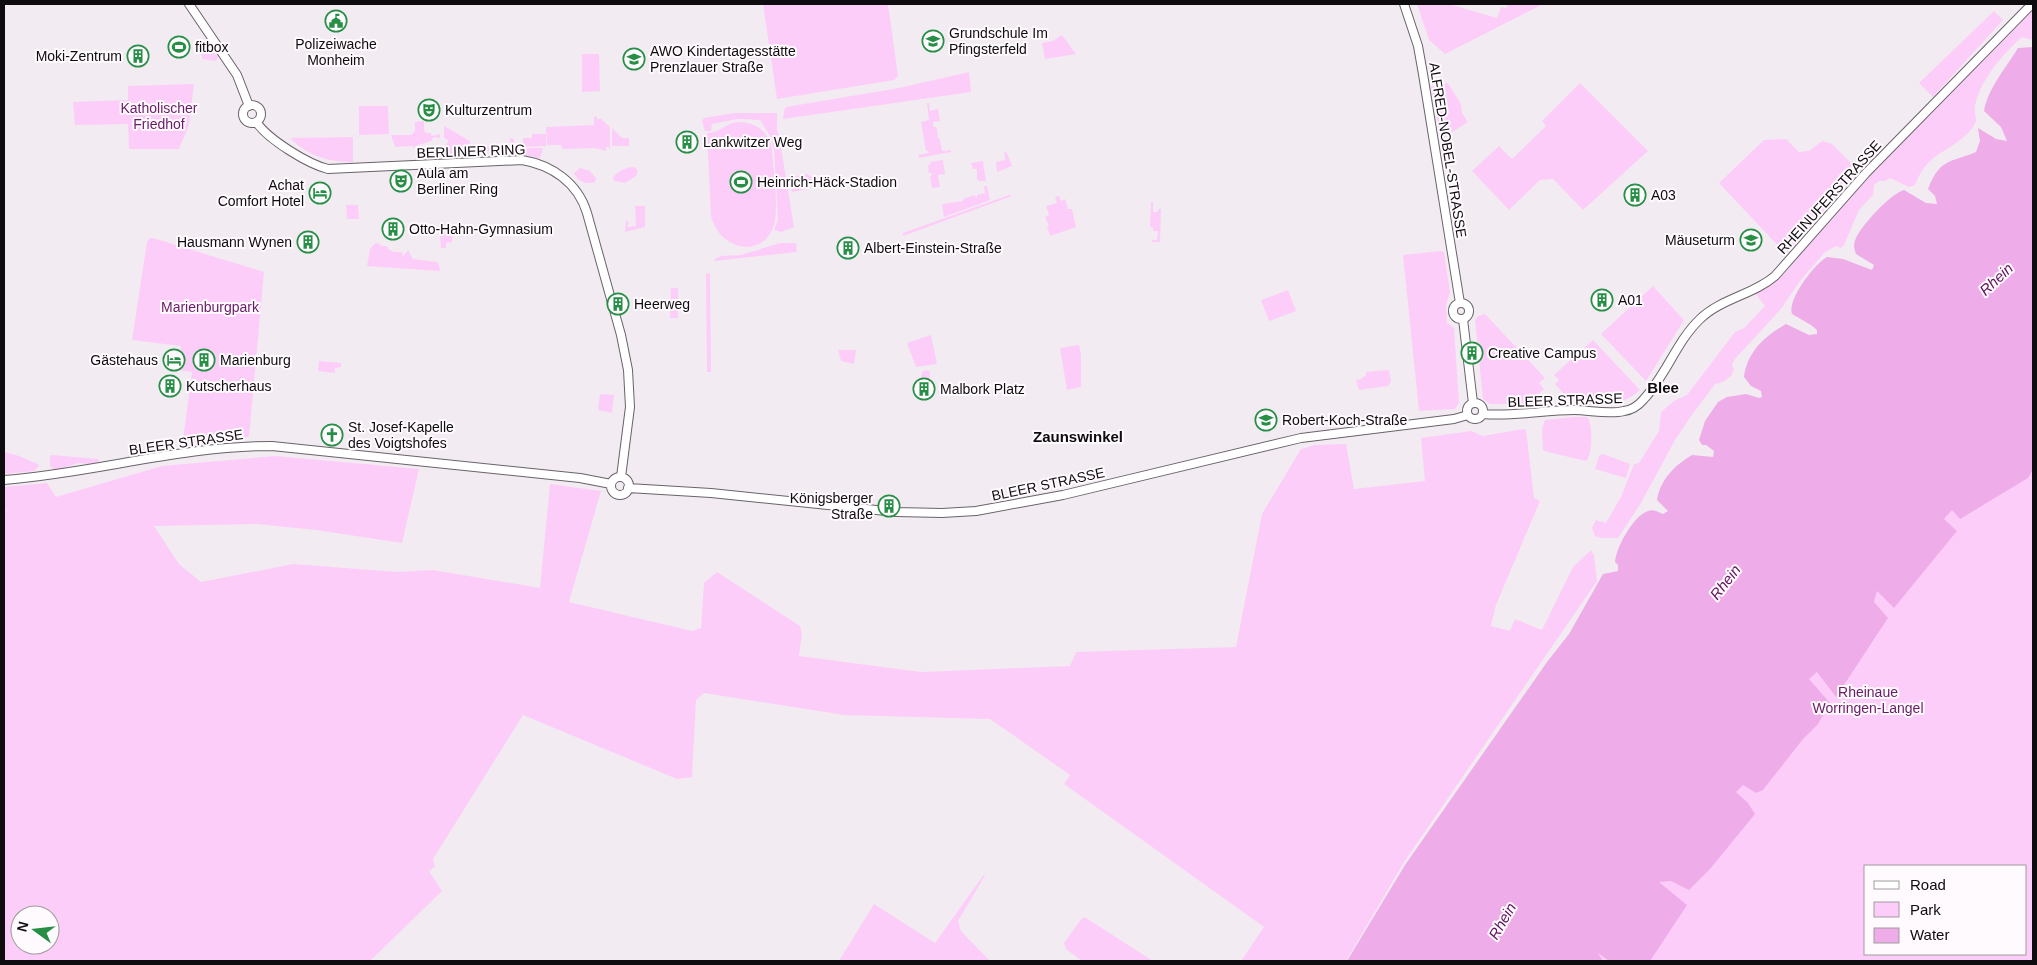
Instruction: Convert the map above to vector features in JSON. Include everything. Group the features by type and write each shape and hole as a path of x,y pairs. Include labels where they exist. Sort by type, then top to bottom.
{"street":[{"path":"189,4 236,75 249,106"},
{"name":"ALFRED-NOBEL-STRASSE","path":"1404,4 1414,30 1424,74 1460,303 1466,305 1469,310 1467,317 1462,319 1473,403"},
{"name":"RHEINUFERSTRASSE","path":"1644,400 1693,326 1718,306 1761,286 1775,276 1866,172 2032,4"},
{"path":"249,106 258,107 261,112 261,118 256,123 249,123 244,119 244,111 249,106"},
{"name":"BERLINER RING","path":"256,123 267,134 302,158 328,169 522,160 545,167 570,184 584,204 625,355 630,390 630,408 622,477"},
{"name":"BLEER STRASSE","path":"1483,414 1506,415 1574,410 1619,412 1632,409 1644,400"},
{"path":"1473,403 1481,406 1483,414 1476,420 1468,416 1467,409 1473,403"},
{"name":"BLEER STRASSE","path":"628,488 711,493 896,512 942,513 976,511 1056,496 1293,440 1468,416"},
{"name":"BLEER STRASSE","path":"4,480 46,476 204,450 240,446 272,446 569,477 611,484"},
{"path":"622,477 628,482 628,488 624,494 617,494 613,491 611,484 615,479 622,477"}],"green space":[{"path":"763,4 888,4 898,76 894,80 777,99"},
{"path":"1417,4 1449,4 1497,18 1501,7 1506,8 1508,4 1543,4 1445,54 1429,40"},
{"path":"2033,7 2033,40 2022,37 1993,68 1978,96 1975,108 1976,122 1970,131 1931,160 1920,174 1915,185 1909,187 1890,178 1885,181 1879,181 1874,185 1873,195 1859,210 1844,245 1841,248 1836,246 1825,252 1800,281 1781,309 1735,359 1732,365 1734,369 1731,376 1723,382 1715,384 1692,415 1675,440 1641,503 1618,538 1595,536 1592,528 1596,520 1606,523 1621,497 1634,464 1639,463 1659,431 1661,412 1674,401 1687,395 1735,332 1744,328 1765,306 1755,293 1770,286 1786,272 1889,153 1947,97"},
{"path":"1994,11 2003,20 1933,97 1919,83"},
{"path":"1062,35 1076,54 1045,59 1042,43 1053,41"},
{"path":"201,42 207,42 218,57 216,61 202,59"},
{"path":"582,54 599,54 600,91 582,92"},
{"path":"969,72 971,92 783,119 786,107 899,88"},
{"path":"1448,83 1461,104 1462,113 1468,122 1441,139 1431,87"},
{"path":"1580,83 1648,151 1583,210 1553,179 1540,180 1509,210 1472,171 1499,146 1512,159 1546,126 1542,121"},
{"name":"Katholischer Friedhof","path":"194,84 189,125 179,149 129,149 128,124 75,125 73,102 128,100 128,86"},
{"path":"927,103 929,103 930,111 938,109 940,121 933,122 933,126 937,128 942,151 951,150 951,152 919,158 918,155 929,153 926,151 921,122 929,120"},
{"path":"359,106 388,106 389,134 359,135"},
{"path":"735,113 777,113 777,131 794,227 781,232 774,230 778,219 774,150 770,136 760,120 737,119 712,124 711,131 705,131 702,121 704,118"},
{"path":"597,116 597,119 601,119 610,127 610,151 609,147 606,147 606,151 595,148 562,149 561,145 547,145 546,127 594,125 594,117"},
{"path":"424,121 424,131 431,133 431,136 440,134 440,138 434,137 431,141 415,146 413,149 413,146 395,147 391,135 411,135 415,131 415,122"},
{"name":"Heinrich-Häck-Stadion","path":"737,122 744,122 760,128 767,136 772,148 776,198 774,225 768,236 761,243 751,246 741,246 723,237 716,228 711,216 707,133"},
{"path":"444,126 470,141 470,143 463,150 456,153 439,153 439,147 444,147 448,142 444,138"},
{"path":"612,128 622,138 629,138 629,146 612,146"},
{"path":"532,134 546,134 546,146 523,147 523,138 532,138"},
{"path":"353,137 353,162 335,161 311,154 290,138"},
{"path":"510,138 514,139 514,151 522,150 522,148 543,148 540,158 512,153"},
{"path":"1786,139 1799,152 1809,151 1822,141 1832,144 1854,166 1854,175 1786,254 1719,183 1764,140"},
{"path":"473,144 501,149 502,150 464,153"},
{"path":"1004,151 1007,153 1012,166 997,172 996,162 1005,160"},
{"path":"943,160 945,174 938,175 940,187 932,188 930,178 932,173 929,173 928,165 931,164 930,162"},
{"path":"983,161 986,181 979,181 977,179 977,169 973,169 971,163"},
{"path":"634,167 638,170 636,176 625,183 614,181 613,178 619,171"},
{"path":"580,168 590,171 596,178 595,182 585,183 577,178 574,173"},
{"path":"808,174 813,179 807,189 792,192 790,177"},
{"path":"984,186 987,186 990,200 944,217 942,204 963,201 963,199 975,195 977,198 977,195 985,193"},
{"path":"1009,195 1012,196 903,236 903,233"},
{"path":"1059,196 1061,201 1065,199 1068,209 1072,209 1076,227 1050,236 1047,227 1049,226 1045,217 1049,215 1046,206 1057,203 1055,197"},
{"path":"1151,202 1153,202 1153,212 1158,212 1158,209 1161,209 1160,242 1152,242 1152,240 1157,240 1158,231 1153,231 1153,227 1150,227"},
{"path":"346,205 358,205 359,219 347,219"},
{"path":"635,206 645,206 645,227 625,232 626,220 629,223 627,227 636,226"},
{"path":"445,222 446,227 453,227 452,242 446,243 446,248 441,248 439,223"},
{"name":"Marienburgpark","path":"150,238 264,272 249,437 224,439 182,447 192,372 177,370 181,346 132,340 147,242"},
{"path":"375,243 387,246 388,249 394,252 402,252 403,257 408,250 413,259 437,262 440,271 367,266 370,249"},
{"path":"780,243 796,243 797,252 714,261 721,256 741,255"},
{"path":"1444,252 1450,292 1446,305 1447,323 1454,328 1459,403 1455,409 1419,411 1403,255"},
{"name":"Rheinaue Worringen-Langel","path":"2033,270 2033,961 1502,961"},
{"path":"710,273 711,372 707,372 706,274"},
{"path":"1653,286 1684,320 1646,381 1601,334"},
{"path":"671,288 678,288 678,318 670,318"},
{"path":"1288,290 1296,311 1269,321 1261,300"},
{"path":"1485,314 1545,378 1539,383 1544,389 1527,404 1490,404 1483,399 1475,320 1478,316"},
{"path":"931,335 937,364 916,367 907,343"},
{"path":"1593,340 1640,390 1616,403 1571,402 1555,384 1559,380 1554,375"},
{"path":"1079,345 1081,355 1081,387 1067,390 1060,348"},
{"path":"838,350 856,350 854,364 841,361"},
{"path":"319,361 341,363 341,367 335,368 335,373 318,371"},
{"path":"928,370 930,372 928,399 921,381 923,371"},
{"path":"1389,370 1391,382 1388,386 1359,390 1356,380 1366,375 1366,372"},
{"path":"600,394 614,395 612,413 598,410"},
{"path":"1587,417 1589,420 1591,446 1586,461 1543,450 1542,429 1545,420"},
{"path":"1526,430 1534,498 1540,501 1496,605 1491,626 1510,631 1515,619 1542,630 1573,567 1591,550 1594,555 1597,581 1404,862 1346,961 1241,961 1264,927 1064,784 1070,775 990,719 844,715 704,693 696,700 692,777 677,779 523,715 433,859 435,867 429,871 442,891 370,961 4,961 4,511 7,511 4,508 4,487 47,483 56,497 162,466 275,456 419,469 402,543 316,530 257,524 154,526 179,564 201,582 293,564 398,572 433,570 540,588 550,484 601,491 569,602 692,631 701,628 704,583 717,572 800,626 802,634 799,656 921,672 1070,666 1076,652 1236,647 1262,514 1301,449 1315,445 1346,444 1354,489 1425,481 1421,438 1471,431 1483,436"},
{"path":"4,452 19,456 39,466 34,471 4,474"},
{"path":"1603,454 1630,464 1626,478 1595,469 1599,456"},
{"path":"50,456 99,460 97,465 79,463 55,470 50,466"},
{"path":"985,873 958,921 961,931 990,961 839,961 874,904 935,943"},
{"path":"1082,918 1086,918 1153,961 1082,961 1066,949 1064,943"}],"water":[{"name":"Rhein","path":"2033,47 2033,469 2028,478 1960,519 1952,510 1944,519 1957,531 1894,608 1877,591 1874,602 1888,618 1836,697 1817,672 1809,679 1830,703 1818,724 1803,739 1763,790 1756,793 1743,785 1736,792 1748,803 1755,814 1710,869 1689,890 1671,881 1659,882 1687,905 1650,961 1609,961 1598,953 1603,961 1347,961 1405,865 1547,662 1569,634 1603,574 1618,571 1618,565 1615,562 1618,549 1631,526 1642,514 1648,511 1663,514 1668,511 1657,500 1661,486 1680,463 1692,455 1713,457 1714,451 1706,445 1702,445 1699,440 1705,421 1718,402 1727,397 1746,394 1759,398 1762,397 1761,391 1751,386 1744,377 1753,352 1764,339 1786,324 1809,335 1817,334 1817,330 1811,325 1792,314 1797,292 1809,274 1827,257 1843,259 1872,270 1874,265 1856,254 1854,242 1859,232 1891,197 1904,190 1926,203 1937,204 1935,196 1928,189 1932,179 1947,163 1976,152 1980,141 1978,128 1996,139 2007,141 2001,127 1984,111 1986,103 1993,86 2018,48"}],"place":[{"name":"Polizeiwache Monheim","path":"336,21"},
{"name":"Grundschule Im Pfingsterfeld","path":"933,41"},
{"name":"fitbox","path":"179,47"},
{"name":"Moki-Zentrum","path":"138,56"},
{"name":"AWO Kindertagesstätte Prenzlauer Straße","path":"634,59"},
{"name":"Kulturzentrum","path":"429,110"},
{"name":"Lankwitzer Weg","path":"687,142"},
{"name":"Aula am Berliner Ring","path":"401,181"},
{"name":"Heinrich-Häck-Stadion","path":"741,182"},
{"name":"Achat Comfort Hotel","path":"320,193"},
{"name":"A03","path":"1635,195"},
{"name":"Otto-Hahn-Gymnasium","path":"393,229"},
{"name":"Mäuseturm","path":"1751,240"},
{"name":"Hausmann Wynen","path":"308,242"},
{"name":"Albert-Einstein-Straße","path":"848,248"},
{"name":"A01","path":"1602,300"},
{"name":"Heerweg","path":"618,304"},
{"name":"Creative Campus","path":"1472,353"},
{"name":"Gästehaus","path":"174,360"},
{"name":"Marienburg","path":"204,360"},
{"name":"Kutscherhaus","path":"170,386"},
{"name":"Malbork Platz","path":"924,389"},
{"name":"Robert-Koch-Straße","path":"1266,420"},
{"name":"St. Josef-Kapelle des Voigtshofes","path":"332,435"},
{"name":"Königsberger Straße","path":"889,506"}],"district":[{"name":"Blee","path":"1663,387"},
{"name":"Zaunswinkel","path":"1078,436"}]}
